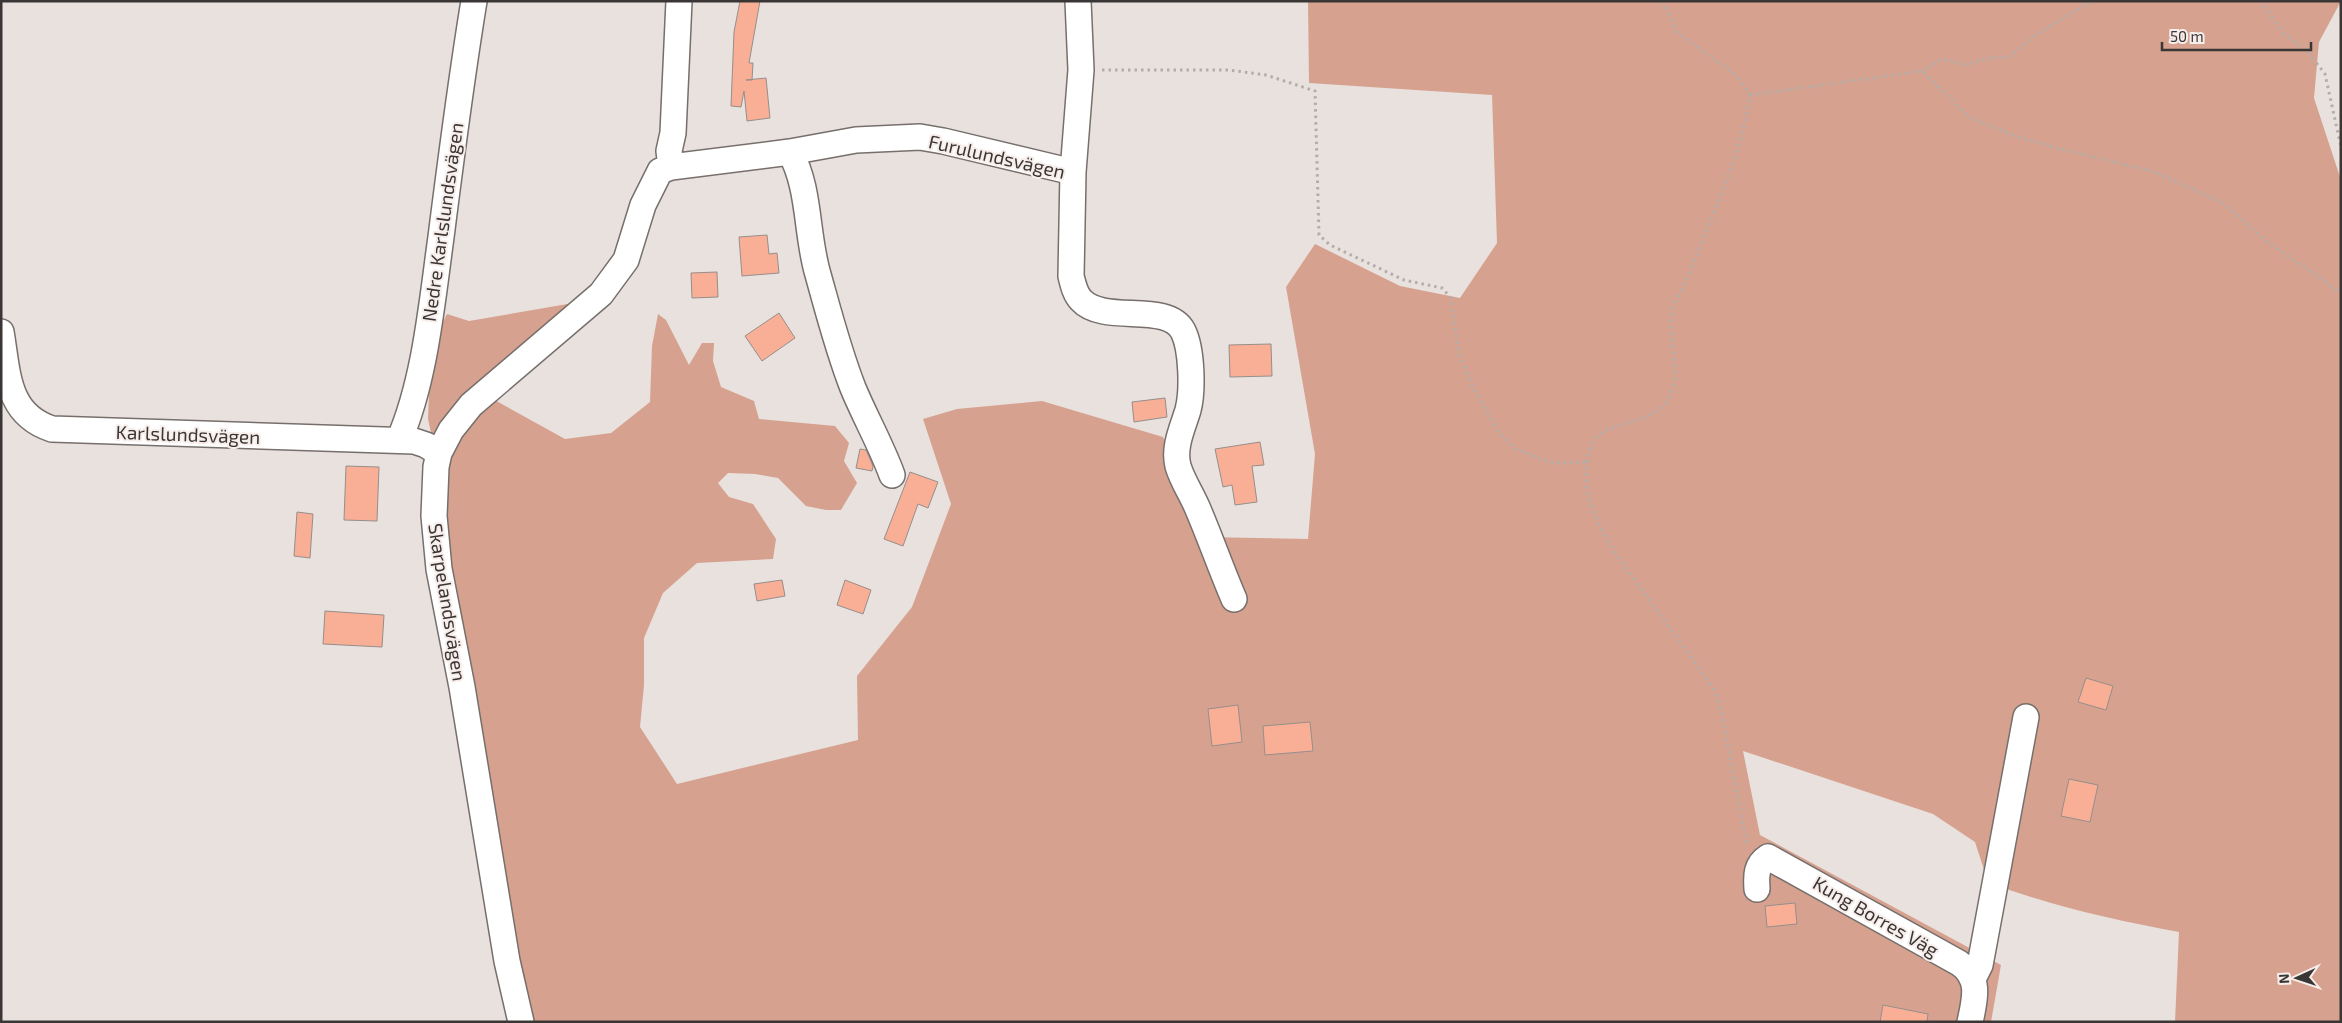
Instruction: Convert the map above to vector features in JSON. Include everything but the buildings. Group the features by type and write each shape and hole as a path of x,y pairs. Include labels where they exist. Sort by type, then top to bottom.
{"street":[{"name":"Nedre Karlslundsvägen","path":"399,440 421,361 433,297 474,1"},
{"path":"671,167 669,151 673,133 679,1"},
{"path":"1073,172 1081,70 1078,1"},
{"name":"Furulundsvägen","path":"671,167 790,152 856,140 920,138 943,141 1073,172 1071,276 1075,290 1082,301 1100,310 1166,317 1178,324 1184,333 1191,369 1192,387 1177,452 1178,465 1203,519 1234,599"},
{"path":"790,152 800,170 816,268 839,348 863,411 880,442 892,475"},
{"name":"Skarpelandsvägen","path":"521,1022 504,942 440,569 434,516 436,468 439,453 451,430 471,405 601,294 626,260 652,184 660,171 671,167"},
{"name":"Karlslundsvägen","path":"1,332 18,406 41,425 52,429 399,440 426,445 439,453"},
{"path":"1970,1022 1975,995 1973,979 1980,965 2026,717"},
{"name":"Kung Borres Väg","path":"1760,863 1768,857 1801,874 1959,963 1966,968 1973,979"},
{"path":"1757,889 1756,874 1760,863"}],"path":[{"path":"1663,1 1677,33 1732,72 1742,82 1750,95 1740,140 1688,277 1672,312 1676,372 1669,398 1656,413 1610,429 1594,440 1587,462 1588,493 1601,529 1625,567 1715,690 1721,709 1747,849 1760,863"},
{"path":"1750,95 1922,71 1942,59 1966,65 1988,58 2009,57 2038,33 2093,1"},
{"path":"2260,1 2284,33 2308,52 2325,74 2341,147"},
{"path":"1081,70 1229,70 1266,76 1315,91 1319,235 1330,245 1404,280 1442,288 1451,298 1459,355 1475,391 1498,432 1515,449 1552,463 1587,462"},
{"path":"1922,71 1969,117 2012,134 2057,148 2155,172 2224,203 2266,240 2341,293"}],"shaded area":[{"path":"1308,1 2341,1 2319,42 2314,98 2341,180 2341,1022 2175,1022 2179,932 2082,912 2011,891 1988,882 1975,842 1933,814 1743,751 1760,835 2001,965 1991,1022 530,1022 487,789 453,574 441,478 428,419 431,345 447,314 469,321 573,303 473,388 565,439 611,433 650,402 652,346 658,314 666,320 689,365 702,343 714,343 713,361 721,387 754,401 759,419 835,426 849,443 844,461 857,483 841,510 826,510 806,506 778,478 755,474 728,473 718,483 729,497 753,504 776,539 773,559 697,563 663,593 644,638 644,685 640,727 677,784 858,740 857,676 912,607 951,504 923,419 957,409 1042,401 1163,437 1202,537 1308,539 1315,454 1286,287 1315,244 1400,286 1460,298 1497,243 1492,95 1309,83"}]}
